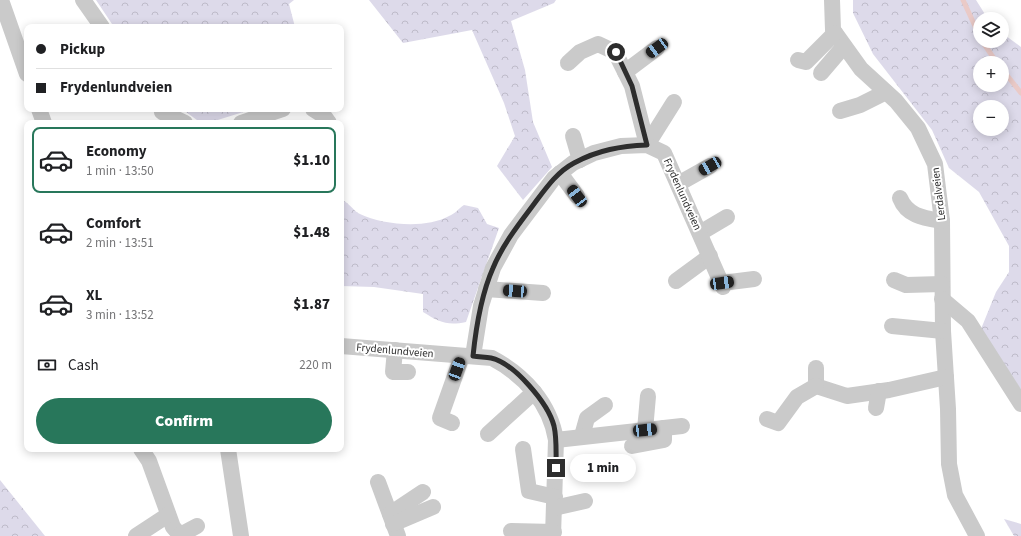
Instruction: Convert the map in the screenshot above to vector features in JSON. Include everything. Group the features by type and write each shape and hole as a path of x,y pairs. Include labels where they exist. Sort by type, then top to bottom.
{"street":[{"path":"83,0 100,24"},
{"name":"Lerdalveien","path":"832,0 833,30 861,70 896,101 918,128 935,164 942,221 943,331 949,457 954,489 961,508 977,536"},
{"path":"2,4 24,66"},
{"path":"798,60 806,62 840,39"},
{"path":"822,73 840,39"},
{"path":"568,63 580,52 598,44 616,52 632,86 647,145"},
{"path":"625,72 657,48"},
{"path":"840,112 860,105 886,92"},
{"path":"647,145 674,102"},
{"path":"250,120 274,112"},
{"path":"318,112 327,120"},
{"path":"164,115 176,120"},
{"path":"573,136 580,160"},
{"name":"Frydenlundveien","path":"467,356 493,268 511,235 554,178 580,160 594,153 621,146 647,145 664,153 722,285 754,279"},
{"path":"678,184 710,166"},
{"path":"560,173 577,196"},
{"path":"900,198 903,206 917,216 942,221"},
{"path":"700,233 727,217"},
{"path":"676,281 710,256"},
{"path":"894,280 906,285 942,291 968,321 1021,404"},
{"path":"486,289 543,293"},
{"path":"892,326 943,331"},
{"name":"Frydenlundveien","path":"344,346 492,358 510,368 524,380 541,401 554,424 556,440 553,534"},
{"path":"395,350 393,372 408,372"},
{"path":"452,423 440,418 467,356"},
{"path":"816,368 816,386"},
{"path":"816,386 849,403 879,391 946,377"},
{"path":"767,419 778,423 797,397 816,386"},
{"path":"876,408 879,391"},
{"path":"488,434 534,392"},
{"path":"645,430 648,396"},
{"path":"582,436 587,418 605,405"},
{"path":"556,440 682,426"},
{"path":"632,446 664,440 664,428"},
{"path":"523,449 529,491 555,502 585,501"},
{"path":"143,452 150,461 173,528 180,536 197,526"},
{"path":"228,452 241,536"},
{"path":"378,482 394,525"},
{"path":"394,525 423,492"},
{"path":"394,525 433,507"},
{"path":"136,536 168,515"},
{"path":"511,531 553,534"}],"green space":[{"path":"96,0 294,0 289,4 294,24 112,24"},
{"path":"369,0 556,0 554,3 511,21 525,70 533,122 552,167 523,200 497,166 515,136 504,103 472,30 403,43"},
{"path":"853,0 976,0 984,12 973,12 973,48 1009,48 1009,38 1021,47 1021,390 981,329 996,292 1009,272 1009,246 979,192 949,168 932,130 873,54 853,13"},
{"path":"186,112 243,112 218,120 197,120"},
{"path":"344,201 358,213 369,218 404,224 429,223 440,220 453,214 464,205 478,208 487,224 499,228 466,322 454,324 443,322 423,312 423,294 374,287 344,286"},
{"path":"0,480 45,536 0,536"},
{"path":"1004,519 1021,524 1021,536 1014,536"}],"waterway":[{"path":"963,0 973,22"},
{"path":"987,48 992,56"},
{"path":"1009,78 1021,93"}],"route":[{"path":"556,468 556,440 554,424 541,401 524,380 510,368 492,358 473,356 475,334 481,306 493,268 511,235 554,178 573,164 594,153 621,146 647,145 632,86 616,52"}]}
